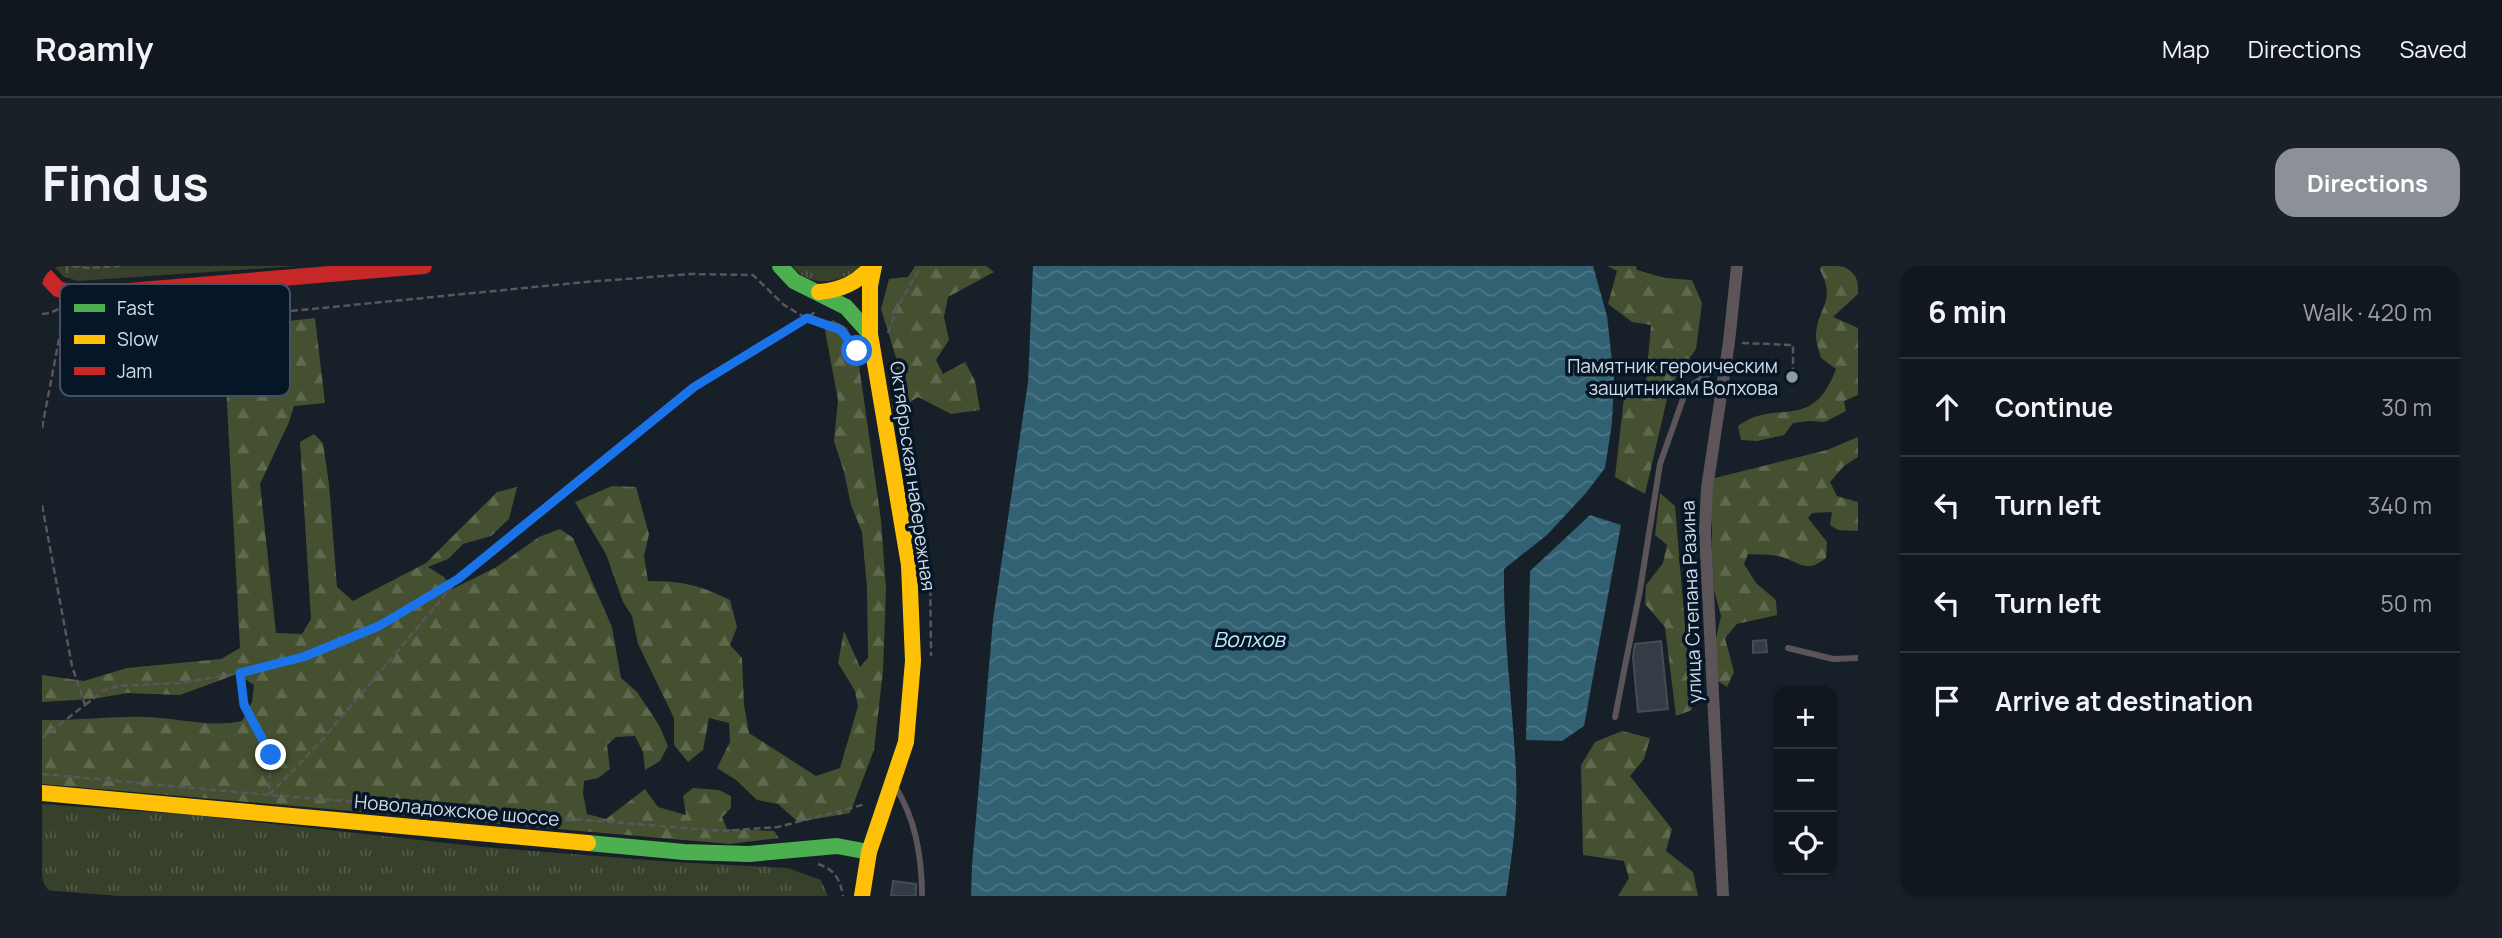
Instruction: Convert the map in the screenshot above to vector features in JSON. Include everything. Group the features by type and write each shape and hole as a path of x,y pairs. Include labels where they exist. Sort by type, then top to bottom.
{"main road":[{"path":"210,284 424,266"},
{"path":"778,266 794,281 825,295 852,312 870,334"},
{"path":"825,295 842,290 862,279 873,266"},
{"name":"Октябрьская набережная","path":"862,896 869,852 906,743 913,661 910,578 870,334 870,286 873,266"},
{"path":"42,272 60,290"},
{"name":"Новоладожское шоссе","path":"42,793 684,852 748,854 837,846 869,852"}],"street":[{"name":"улица Степана Разина","path":"1723,896 1705,532 1707,488 1729,342 1737,266"}],"lane":[{"path":"1615,717 1640,590 1660,464 1684,396 1692,385 1724,364"},
{"path":"1788,648 1833,659 1858,657"},
{"path":"893,784 912,819 922,877 922,896"}],"path":[{"path":"72,266 120,266"},
{"path":"888,333 897,309 921,266"},
{"path":"290,312 691,274 753,275 784,305 807,318 841,330 857,351"},
{"path":"42,738 104,691 118,686 180,683 240,673 303,657 379,626 458,579 694,387 807,318 825,295"},
{"path":"42,314 60,308"},
{"path":"42,428 60,336"},
{"path":"1729,342 1793,345 1793,371"},
{"path":"42,505 72,666 85,705"},
{"path":"269,795 323,739 458,579"},
{"path":"240,673 244,705 271,755 269,795"},
{"path":"42,774 723,831 778,827 872,803"},
{"path":"814,863 826,867 839,878 843,896"}],"green space":[{"path":"53,266 298,266 78,281 64,277"},
{"path":"792,266 861,266 844,277 817,281"},
{"path":"915,266 986,266 994,272 948,297 944,317 949,340 936,360 943,374 965,362 975,381 980,410 951,414 918,397 893,413 891,380 898,364 881,309 889,279 908,277"},
{"path":"1607,266 1636,266 1637,270 1665,278 1692,280 1702,303 1696,349 1670,386 1645,494 1615,477 1625,389 1646,383 1651,325 1632,322 1608,304 1617,271"},
{"path":"1821,266 1858,266 1858,294 1833,317 1858,328 1858,395 1844,401 1846,411 1825,422 1793,423 1784,435 1757,441 1741,440 1738,426 1752,418 1805,408 1816,401 1826,389 1836,369 1821,358 1816,341 1817,326 1827,290"},
{"path":"315,318 325,403 294,406 260,484 276,633 302,634 311,619 300,442 314,434 323,443 337,587 353,601 426,563 497,492 517,487 509,519 491,536 463,544 448,559 428,567 444,577 452,589 495,568 539,537 560,529 573,538 612,627 621,678 637,692 659,725 668,746 660,761 645,770 643,752 635,736 616,737 607,745 610,769 598,778 584,781 583,794 587,814 606,819 645,789 658,807 686,815 683,796 693,788 719,790 731,796 731,808 722,817 727,829 774,831 779,838 730,844 42,784 42,720 132,717 206,723 242,721 252,702 254,685 237,674 180,695 127,693 93,699 42,702 42,675 84,681 127,668 221,659 240,648 227,396 290,396 290,321"},
{"path":"833,320 847,328 857,351 881,520 886,589 883,671 874,750 850,813 798,822 778,804 757,800 736,780 717,768 730,742 729,723 709,718 703,750 688,762 674,745 674,718 638,644 632,616 623,602 606,554 575,502 612,486 636,487 649,534 644,556 648,581 691,585 730,600 737,627 730,645 742,658 744,705 749,733 816,776 840,768 858,706 855,691 838,663 844,631 860,667 868,658 867,588 862,532 851,505 834,441 838,400 824,325"},
{"path":"1858,437 1858,457 1844,466 1830,482 1837,496 1858,502 1858,531 1838,530 1830,525 1832,512 1812,513 1808,518 1827,542 1826,558 1819,563 1807,566 1778,556 1748,554 1744,564 1756,583 1776,600 1777,615 1737,624 1725,638 1734,672 1727,687 1718,681 1714,647 1721,616 1714,590 1709,504 1711,479 1827,450"},
{"path":"1660,493 1675,506 1692,710 1676,716 1665,627 1645,604 1646,585 1663,563 1667,545 1655,535"},
{"path":"1622,731 1650,738 1644,759 1630,776 1672,829 1666,851 1693,872 1698,896 1618,896 1629,878 1624,861 1583,855 1581,765 1595,742"},
{"path":"42,804 193,815 483,847 788,868 821,880 828,896 119,896 42,890"}],"water":[{"name":"Волхов","path":"1033,266 1593,266 1607,316 1614,379 1612,423 1605,468 1547,535 1504,569 1516,788 1514,835 1506,896 971,896 993,620 1028,382"},
{"path":"1590,515 1621,525 1584,726 1562,741 1526,740 1530,571"}],"building":[{"path":"1766,640 1767,652 1753,653 1753,641"},
{"path":"1661,641 1668,709 1638,712 1633,657 1635,644"},
{"path":"893,881 916,884 916,896 891,896"}],"traffic: fast":[{"path":"780,266 794,281 846,307 870,334"},
{"path":"588,843 684,852 749,854 837,846 869,852"}],"traffic: slow":[{"path":"819,292 848,285 872,266"},
{"path":"862,896 869,852 906,742 913,661 909,565 870,334 870,286 874,266"},
{"path":"42,793 588,843"}],"traffic: jam":[{"path":"211,284 424,266"},
{"path":"42,272 60,290"}],"place":[{"name":"Памятник героическим защитникам Волхова","path":"1792,377"}],"route":[{"path":"271,755 244,705 240,673 303,657 379,626 458,579 694,387 807,318 841,330 857,351"}]}
